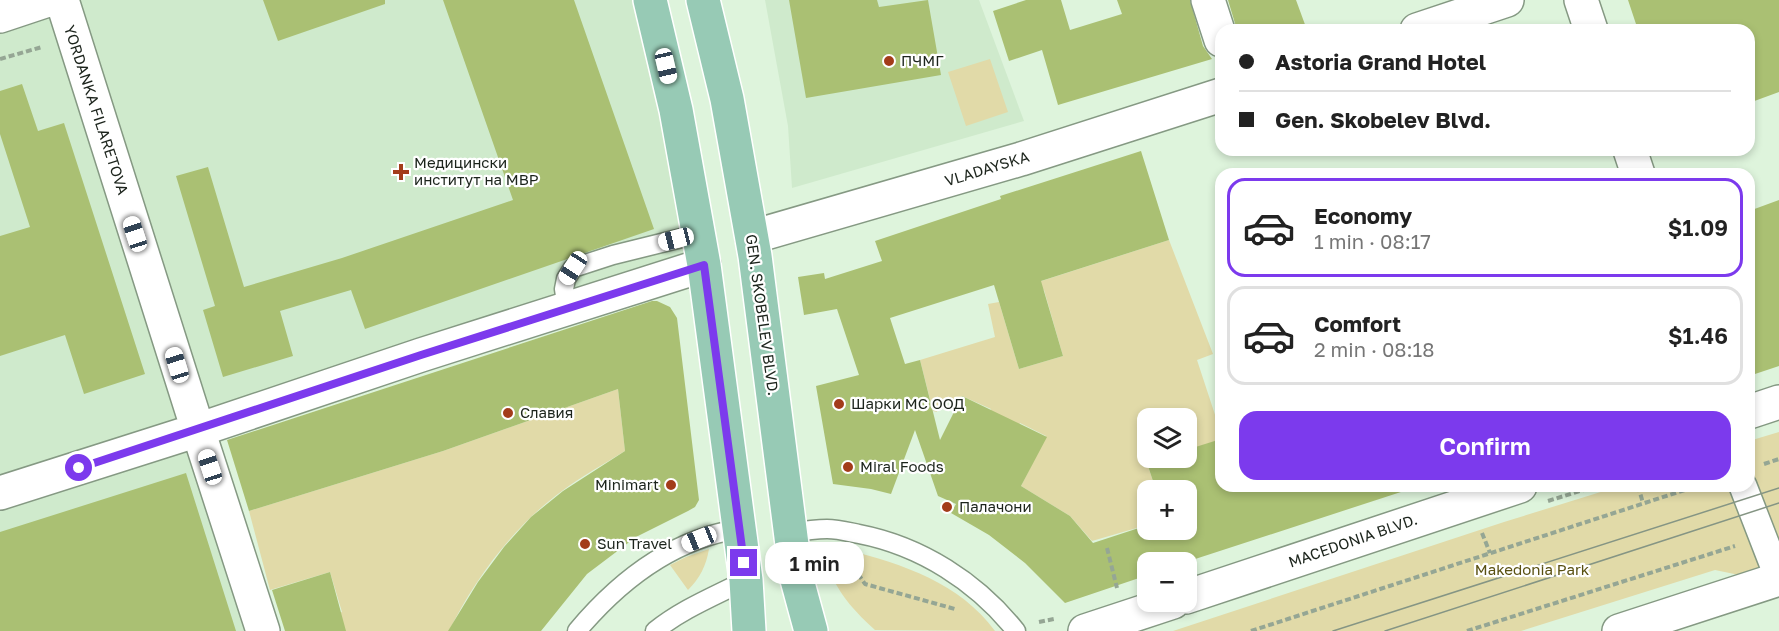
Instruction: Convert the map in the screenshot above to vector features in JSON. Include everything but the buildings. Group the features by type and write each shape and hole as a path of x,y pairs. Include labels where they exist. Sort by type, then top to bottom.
{"main road":[{"path":"650,0 676,110 701,249 746,580 749,631"},
{"name":"GEN. SKOBELEV BLVD.","path":"703,0 727,99 752,237 796,576 811,631"}],"street":[{"path":"0,15 48,0"},
{"name":"YORDANKA FILARETOVA","path":"62,0 263,631"},
{"path":"1208,0 1216,24"},
{"path":"1435,24 1507,0"},
{"path":"1581,0 1589,24"},
{"name":"VLADAYSKA","path":"752,237 1021,159 1215,97"},
{"path":"0,493 567,308 701,249"},
{"path":"1755,410 1779,402"},
{"name":"MACEDONIA BLVD.","path":"1197,593 1502,492"},
{"path":"1618,631 1779,580 1745,492"},
{"path":"1085,631 1143,612"}],"lane":[{"path":"577,631 595,609 621,585 651,563 682,546 715,533 739,529"},
{"path":"790,533 828,529 869,536 919,553 946,568 971,586 995,606 1016,630"},
{"path":"655,631 691,606 746,580"}],"path":[{"path":"0,59 73,37"},
{"path":"1640,492 1643,503"},
{"path":"1251,631 1678,492"},
{"path":"828,529 865,584 960,610"},
{"path":"1481,531 1490,553"},
{"path":"1467,631 1762,537"},
{"path":"1107,548 1118,591"},
{"path":"1016,630 1054,618"}],"shaded area":[{"name":"Медицински институт на МВР","path":"62,0 650,0 703,264 196,429 262,631 0,631 0,17"},
{"name":"ПЧМГ","path":"765,0 979,0 1024,121 792,188 788,126"}],"green space":[{"path":"990,59 1008,112 966,126 948,72"},
{"path":"1169,240 1213,354 1197,360 1215,415 1215,468 1197,456 1197,408 1137,408 1137,468 1149,468 1153,480 1137,480 1137,528 1092,541 1070,516 1021,486 1046,436 1020,423 1007,446 967,460 991,409 962,396 957,405 943,399 937,412 933,411 920,360 995,337 988,304 999,302 1019,369 1063,356 1044,290 1029,285"},
{"path":"618,389 625,451 585,475 544,505 528,520 497,554 459,611 449,631 318,631 314,619 342,612 330,572 270,590 249,511 443,451"},
{"name":"Makedonia Park","path":"1779,432 1779,566 1744,576 1715,570 1521,631 1173,631 1601,492 1755,492 1755,439"},
{"path":"709,549 702,571 688,590 670,565"},
{"path":"847,550 909,569 948,588 981,614 995,631 875,630 857,613 843,595 827,564 824,551"}],"tram line":[{"path":"1333,631 1779,488"},
{"path":"1385,631 1779,503"}],"place":[{"name":"ПЧМГ","path":"889,61"},
{"name":"Медицински институт на МВР","path":"401,172"},
{"name":"Шарки МС ООД","path":"839,404"},
{"name":"Славия","path":"508,413"},
{"name":"Miral Foods","path":"848,467"},
{"name":"Minimart","path":"671,485"},
{"name":"Палачони","path":"947,507"},
{"name":"Sun Travel","path":"585,544"}],"route":[{"path":"79,468 421,355 704,265 744,563"}]}
